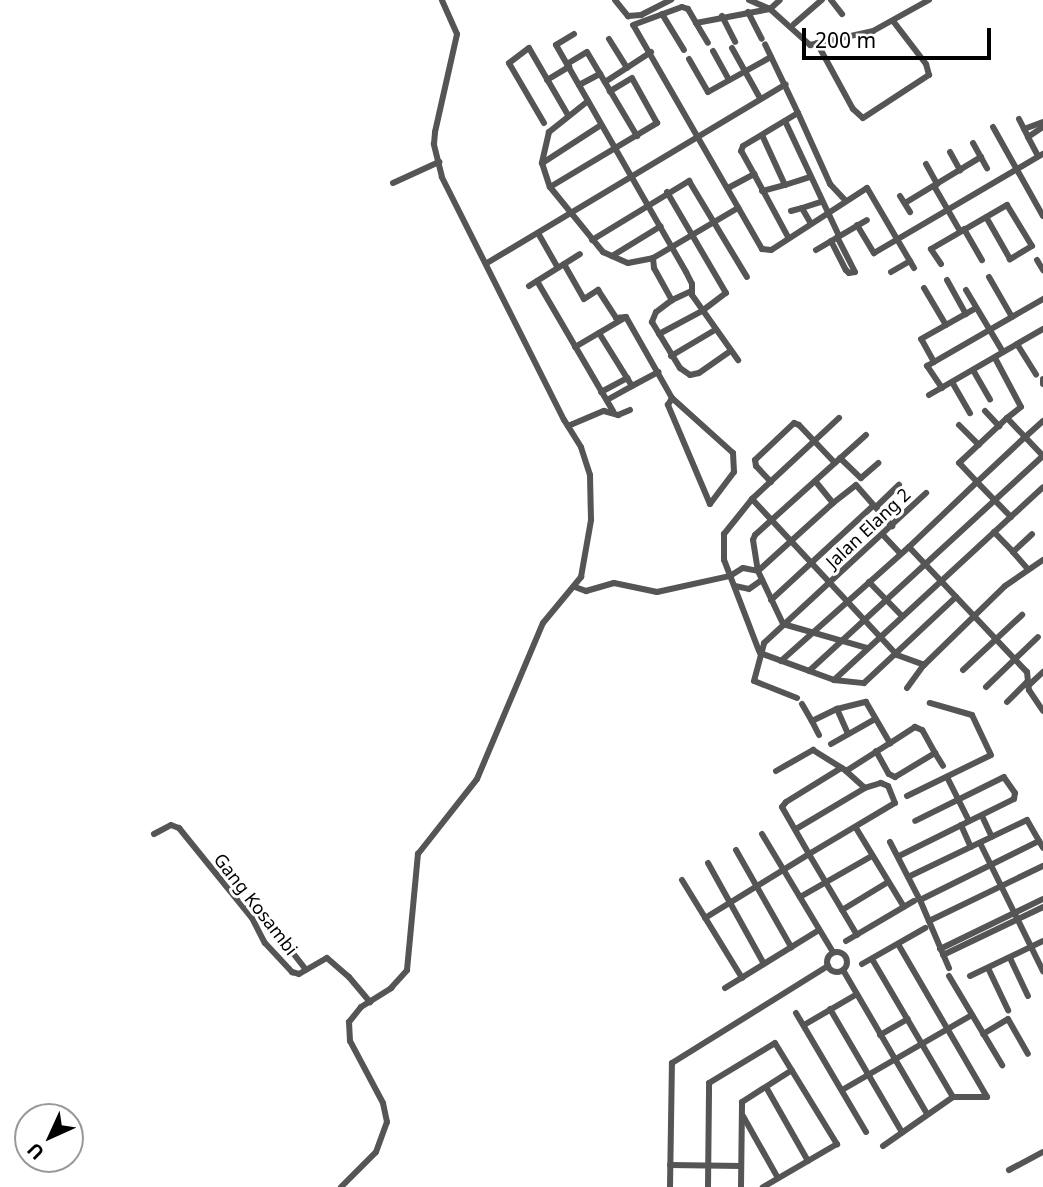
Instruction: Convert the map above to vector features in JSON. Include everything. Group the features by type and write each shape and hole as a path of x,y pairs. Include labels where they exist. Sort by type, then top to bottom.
{"street":[{"path":"341,1187 376,1152 387,1122 383,1103 348,1034 352,1017 391,988 410,963 414,872 420,850 477,779 543,623 551,610 575,587 582,573 592,497 586,460 442,177 434,144 435,132 457,34 442,0"},
{"path":"615,0 628,16 641,15 671,0"},
{"path":"749,0 770,9 805,44 873,31 929,0"},
{"path":"696,23 770,9 779,0"},
{"path":"794,24 822,0"},
{"path":"831,0 842,14"},
{"path":"708,43 686,8 633,24 738,208 765,250 771,250 810,222 867,188 914,268"},
{"path":"748,12 786,84 830,184 846,201"},
{"path":"662,14 684,50"},
{"path":"722,16 745,71 760,98"},
{"path":"817,43 853,109 863,118 929,75 926,64 893,21"},
{"path":"574,34 556,45 690,280 691,291 702,311 738,360"},
{"path":"610,39 627,68"},
{"path":"544,123 509,63 529,48 568,115"},
{"path":"713,51 729,80"},
{"path":"547,80 587,52 637,135"},
{"path":"605,82 651,52"},
{"path":"689,58 708,92 771,57"},
{"path":"579,85 600,74"},
{"path":"550,187 657,123 632,78 610,91"},
{"path":"487,262 786,84"},
{"path":"587,101 549,132 542,163 550,187 569,214 592,240 612,256 635,264 653,258 738,208"},
{"path":"789,237 741,151 797,113"},
{"path":"857,225 874,253 1041,155 1018,119"},
{"path":"785,121 826,213 846,270 849,273 855,272 836,238"},
{"path":"542,163 601,125"},
{"path":"1024,129 1043,125"},
{"path":"1028,137 1043,125"},
{"path":"993,127 1043,214"},
{"path":"762,135 785,185"},
{"path":"973,143 987,168"},
{"path":"950,152 960,170"},
{"path":"905,203 981,157"},
{"path":"393,183 439,162"},
{"path":"926,164 947,209 982,260"},
{"path":"727,188 754,174"},
{"path":"762,191 809,177"},
{"path":"592,240 647,204 689,181 747,277"},
{"path":"659,334 702,311 724,296 726,289 667,192"},
{"path":"900,196 910,212"},
{"path":"791,211 821,202"},
{"path":"941,264 931,249 1007,205 1032,246 1010,259 986,218"},
{"path":"802,208 810,222"},
{"path":"816,250 867,220"},
{"path":"612,256 660,226"},
{"path":"538,233 584,299 598,290 616,318 626,317"},
{"path":"530,286 580,254"},
{"path":"653,258 654,268 672,300"},
{"path":"1037,260 1043,270"},
{"path":"891,272 910,261"},
{"path":"989,277 1012,317"},
{"path":"947,280 966,314"},
{"path":"537,281 613,411"},
{"path":"924,288 946,325"},
{"path":"966,290 1003,352"},
{"path":"691,291 672,300 653,316 671,356 685,373 694,375 730,351"},
{"path":"942,388 927,366 1043,299"},
{"path":"934,362 921,339 976,308"},
{"path":"575,347 626,317"},
{"path":"626,317 672,398 733,453 736,460 731,479 710,505 668,405 672,398"},
{"path":"929,395 1043,329"},
{"path":"671,356 715,330"},
{"path":"599,333 632,386"},
{"path":"1017,344 1036,375"},
{"path":"995,358 1021,407 959,463 1011,517"},
{"path":"973,370 990,400"},
{"path":"607,400 658,372"},
{"path":"601,392 627,378"},
{"path":"1043,379 1043,384"},
{"path":"952,383 970,413"},
{"path":"568,426 604,411 618,415 630,410"},
{"path":"674,415 685,410"},
{"path":"985,411 999,426"},
{"path":"819,735 800,701 754,681 760,653 724,560 724,534 752,499 839,418"},
{"path":"809,671 840,639 1043,456 1007,418"},
{"path":"781,662 1043,421"},
{"path":"771,482 756,466 755,460 794,424 861,478 878,463"},
{"path":"959,425 979,445"},
{"path":"866,435 753,538 758,571 783,624 866,648"},
{"path":"815,481 833,503"},
{"path":"758,571 854,485 892,526"},
{"path":"771,600 899,485"},
{"path":"834,680 1043,487"},
{"name":"Jalan Elang 2","path":"760,653 764,643 783,624 926,494"},
{"path":"752,499 897,655 924,665"},
{"path":"994,532 1028,569"},
{"path":"1013,552 1032,534"},
{"path":"883,535 900,553"},
{"path":"909,547 1027,672 1027,684 1043,711"},
{"path":"907,688 924,665 1005,586 1043,560"},
{"path":"575,587 586,591 614,583 657,592 730,576 746,568 758,571"},
{"path":"735,586 748,589 762,580"},
{"path":"869,582 902,616"},
{"path":"760,653 834,680 864,683 957,597"},
{"path":"963,670 1022,615"},
{"path":"986,687 1038,637"},
{"path":"1007,702 1043,672"},
{"path":"812,721 837,709 866,702 890,743"},
{"path":"907,796 991,755 972,715 930,703"},
{"path":"837,709 848,734"},
{"path":"831,744 875,719"},
{"path":"856,935 783,811 786,802 915,727 922,730 943,766"},
{"path":"776,771 813,750 844,769 864,788"},
{"path":"876,751 889,774 895,777 935,753"},
{"path":"947,777 969,821"},
{"path":"899,856 1014,799 1015,793 1007,778 915,821"},
{"path":"705,918 895,803 888,786 881,783 864,788 796,829"},
{"path":"982,816 992,837"},
{"path":"846,941 904,907 1041,844 1027,820 908,877"},
{"name":"Gang Kosambi","path":"154,834 172,825 176,826 252,918 265,943 292,972 297,975 327,958 349,977 370,1002"},
{"path":"961,825 971,847"},
{"path":"856,828 904,907"},
{"path":"762,834 833,952"},
{"path":"890,842 899,856 917,901 929,920 949,972 1002,1065"},
{"path":"980,843 1043,971"},
{"path":"736,850 791,947"},
{"path":"800,897 873,856"},
{"path":"708,863 764,964"},
{"path":"929,920 1043,866"},
{"path":"682,880 742,978"},
{"path":"842,910 888,882"},
{"path":"941,952 1016,916 1043,899"},
{"path":"1016,916 1043,907"},
{"path":"862,964 925,928"},
{"path":"725,988 819,930"},
{"path":"282,939 306,970"},
{"path":"970,976 1043,941"},
{"path":"883,1146 953,1097 987,1097 898,944"},
{"path":"833,952 827,958 828,966 832,971 843,970"},
{"path":"833,952 841,953 846,959 843,970 927,1114"},
{"path":"1010,958 1028,996"},
{"path":"872,959 953,1097"},
{"path":"670,1187 672,1063 828,966"},
{"path":"988,968 1008,1010"},
{"path":"804,1025 857,994"},
{"path":"830,1009 902,1132"},
{"path":"796,1013 866,1132"},
{"path":"842,1090 972,1015"},
{"path":"880,1035 908,1019"},
{"path":"983,1034 1008,1019 1028,1054"},
{"path":"708,1187 709,1083 775,1043 837,1144 763,1187"},
{"path":"741,1187 742,1102 792,1070"},
{"path":"765,1087 808,1161"},
{"path":"742,1113 778,1178"},
{"path":"1009,1170 1043,1152"},
{"path":"670,1166 741,1166"}]}
